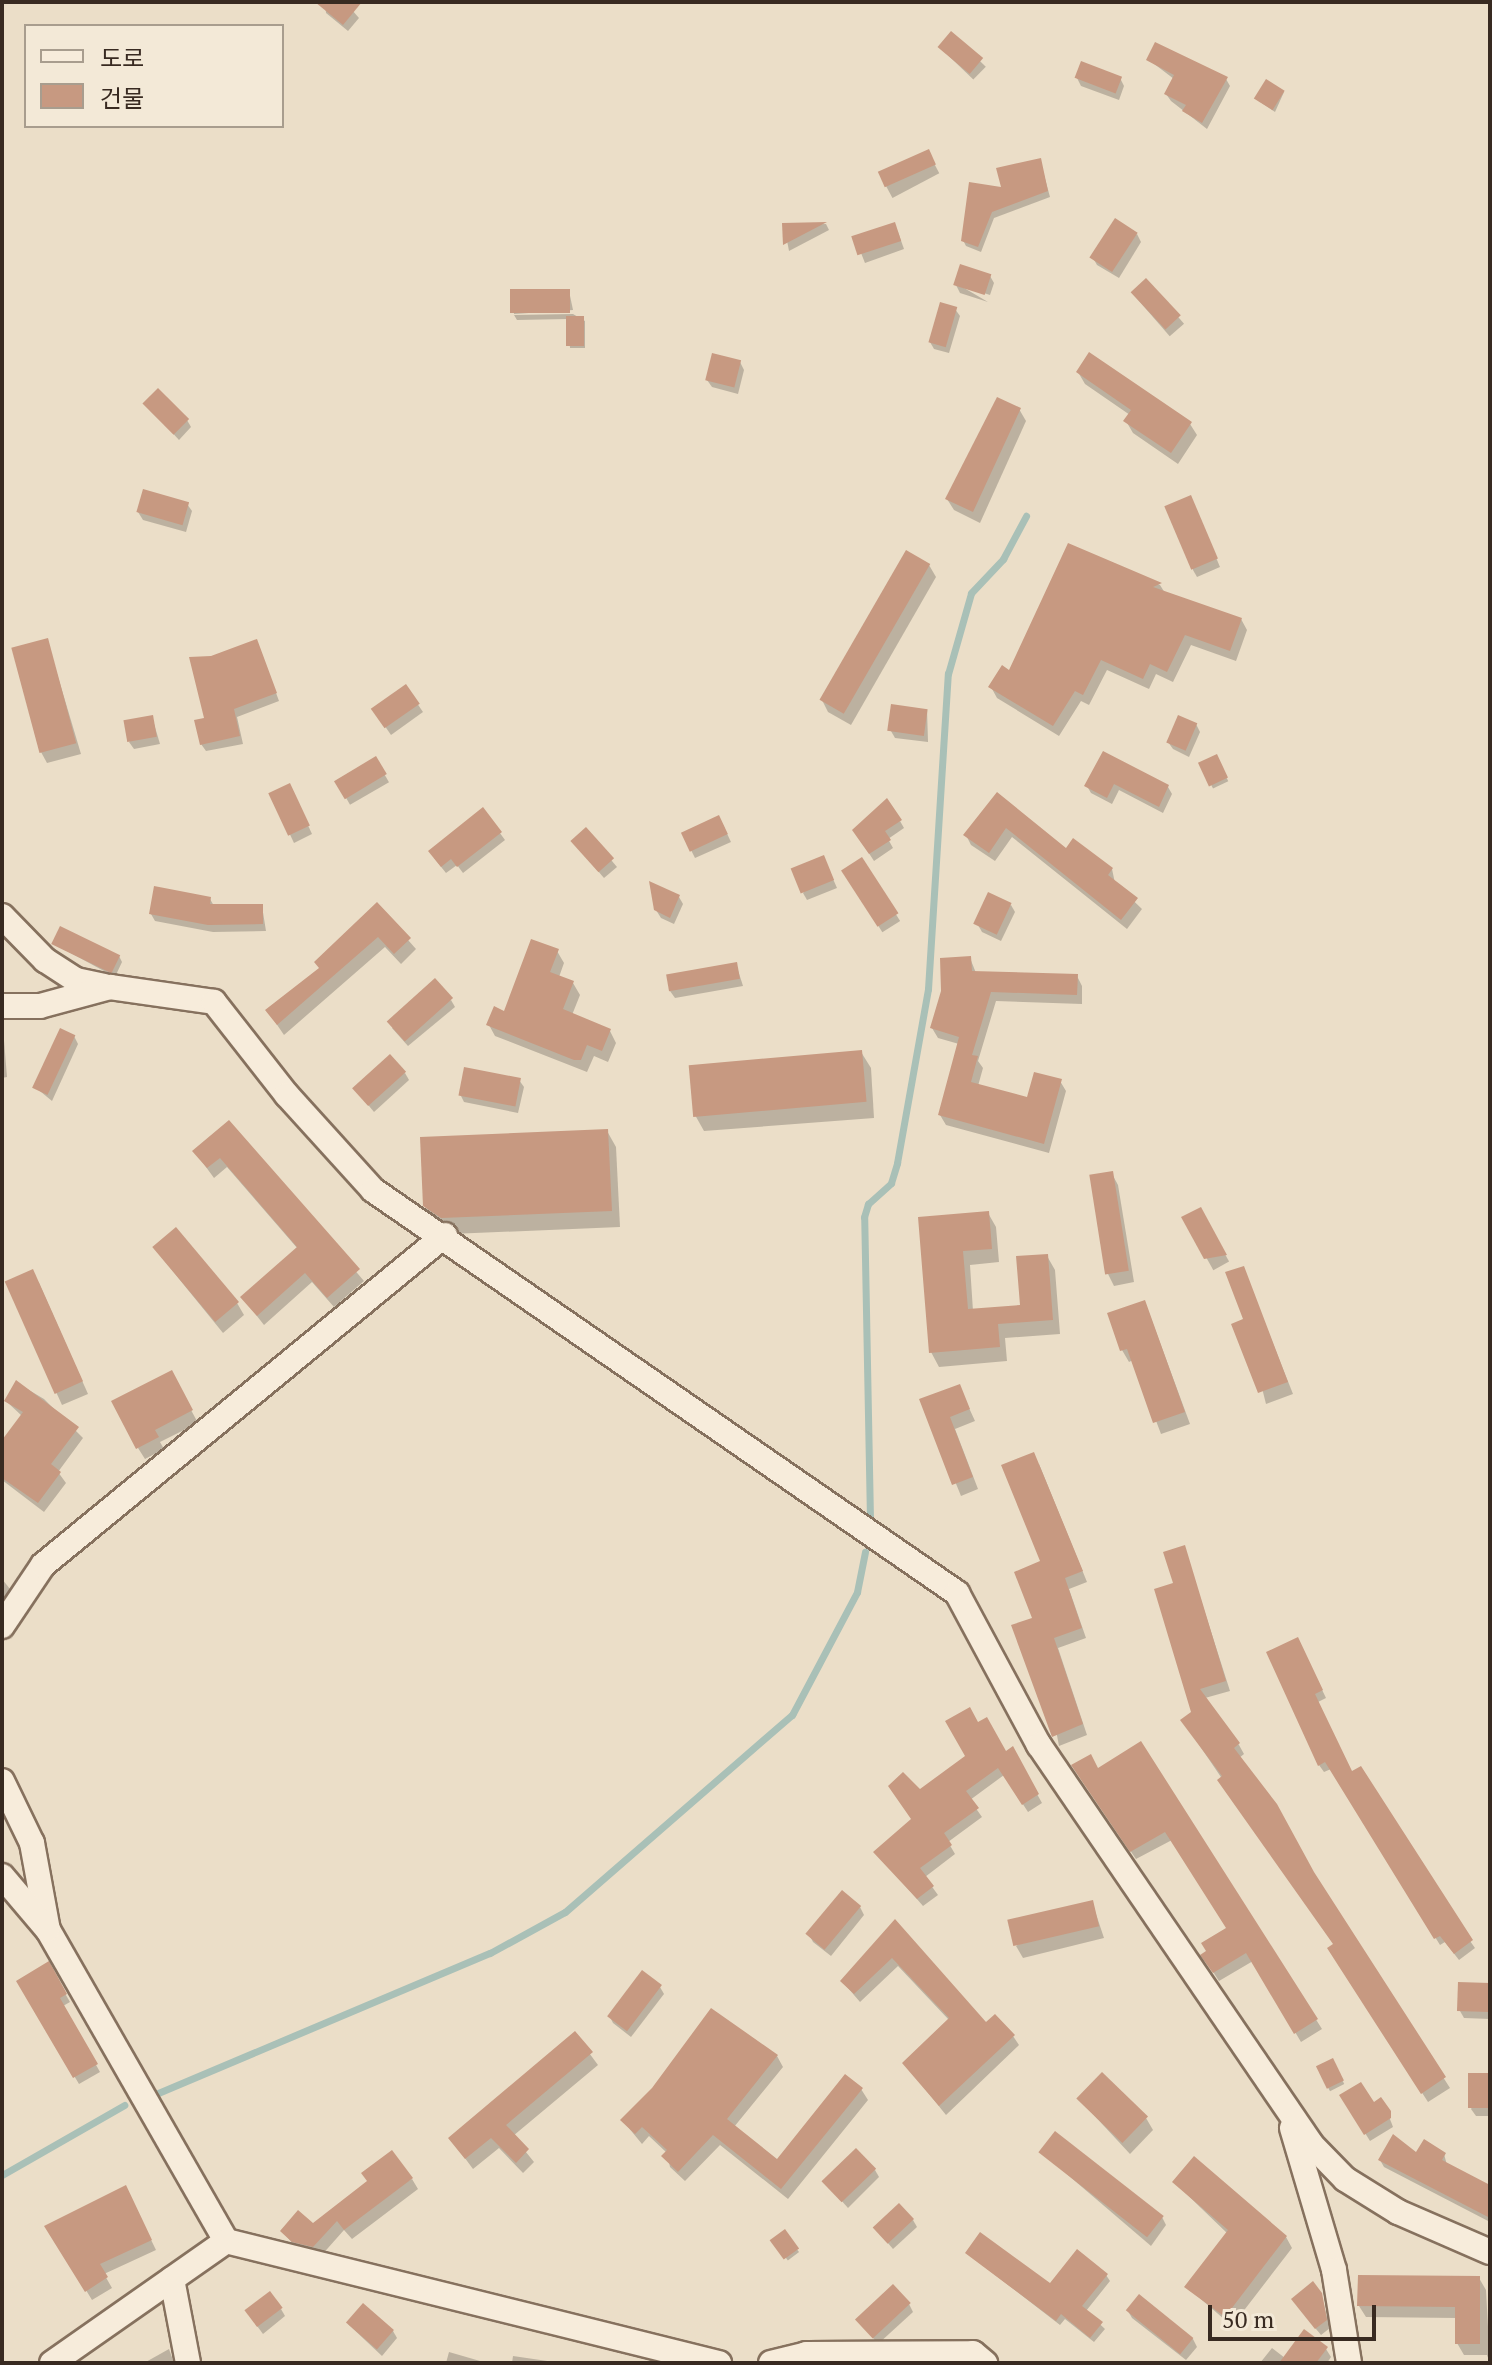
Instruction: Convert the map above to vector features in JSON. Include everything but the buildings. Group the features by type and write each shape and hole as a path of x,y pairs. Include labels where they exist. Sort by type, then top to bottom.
{"street":[{"path":"2,916 45,960 76,980 214,1002 287,1095 373,1190 445,1235 957,1593 1039,1745 1310,2143 1345,2179 1398,2212 1490,2252"},
{"path":"2,1006 40,1006 110,987"},
{"path":"2,1626 43,1565 445,1235"},
{"path":"2,1781 32,1843 48,1930"},
{"path":"2,1876 48,1930 226,2241 719,2363"},
{"path":"1285,2106 1334,2270 1349,2363"},
{"path":"52,2363 226,2241"},
{"path":"172,2279 188,2363"},
{"path":"771,2363 806,2354 973,2353 985,2363"}],"waterway":[{"path":"870,1519 864,1217 868,1204 891,1183 897,1163 928,989 948,674 971,593 1003,559 1026,516"},
{"path":"151,2096 490,1953 565,1912 792,1715 857,1592 865,1552"},
{"path":"2,2175 124,2105"}]}
